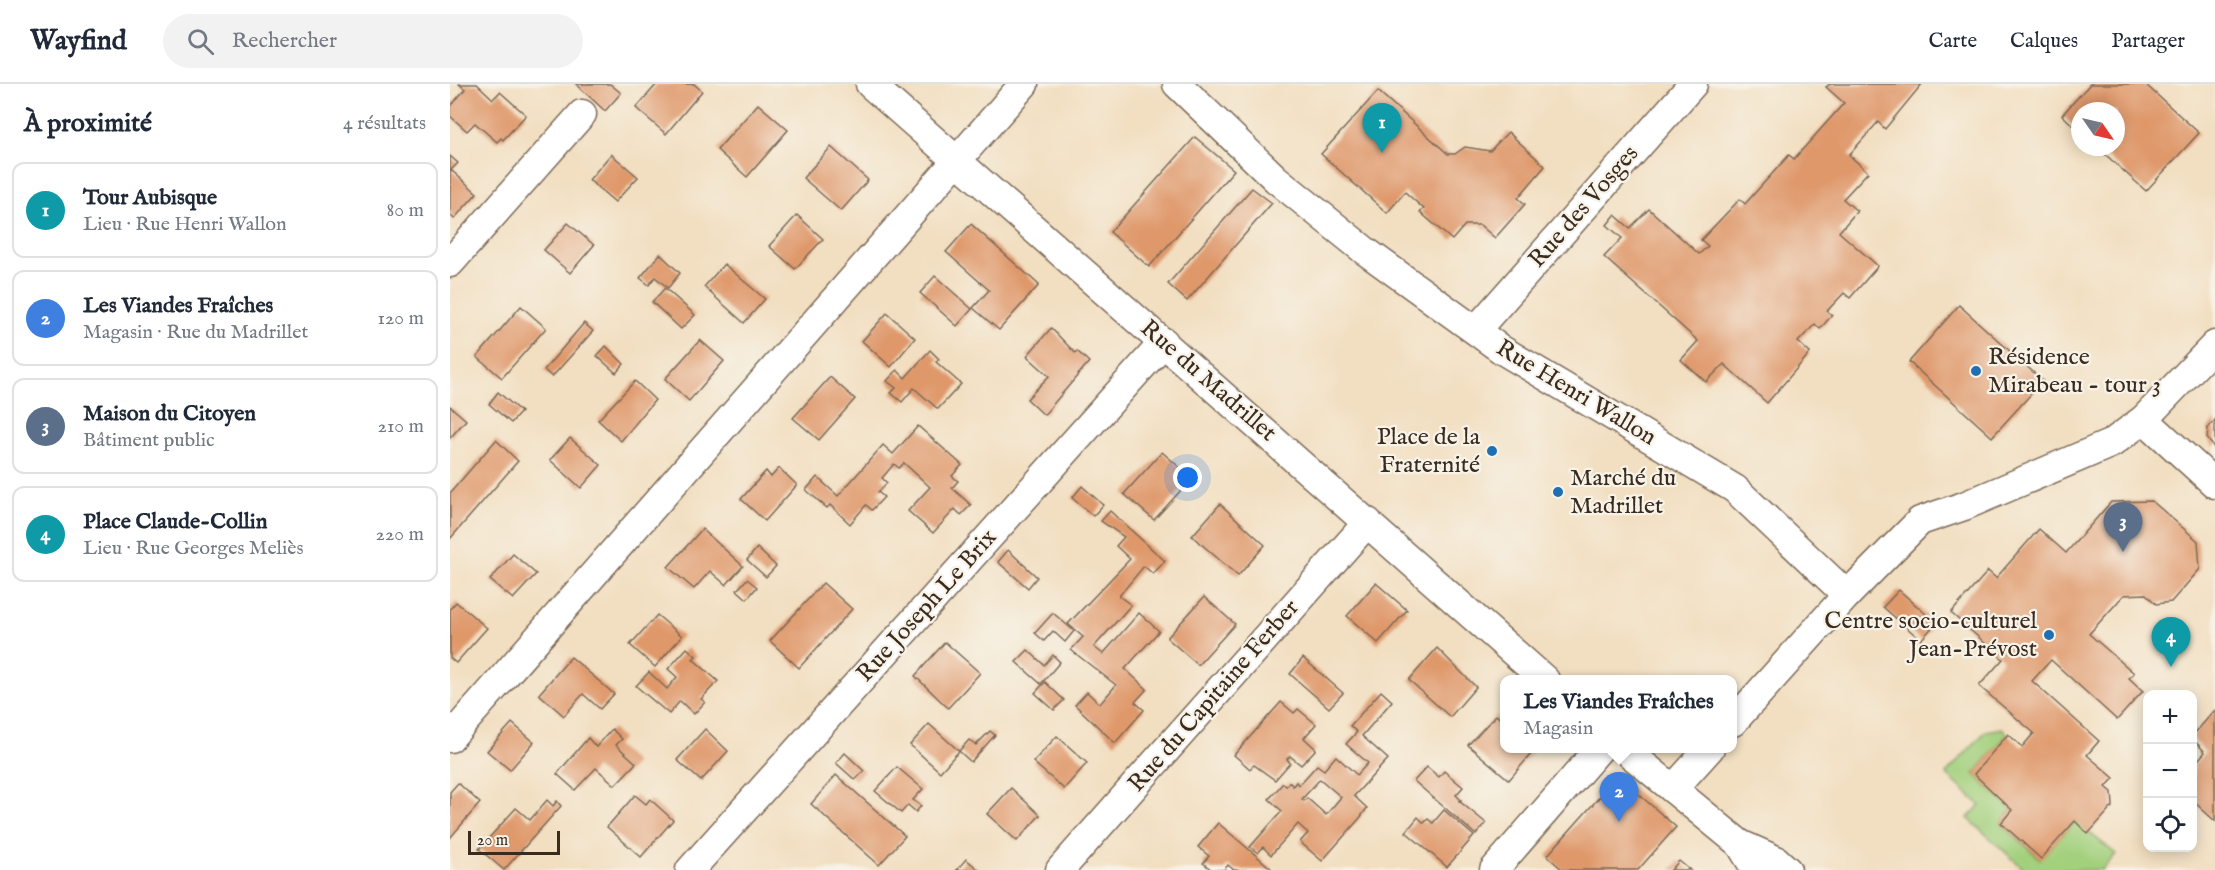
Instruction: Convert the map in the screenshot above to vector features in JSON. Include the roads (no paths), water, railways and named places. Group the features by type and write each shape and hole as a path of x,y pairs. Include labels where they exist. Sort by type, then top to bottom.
{"street":[{"name":"Rue du Madrillet","path":"870,84 1539,675"},
{"path":"450,738 1024,84"},
{"name":"Rue Henri Wallon","path":"1177,84 1276,179 1364,250 1502,350 1634,431 1735,489 1847,595"},
{"name":"Rue des Vosges","path":"1476,330 1693,84"},
{"path":"450,263 582,114"},
{"name":"Rue Joseph Le Brix","path":"690,870 1164,342"},
{"path":"1737,719 1847,595 1920,521 1964,506 2112,443 2144,419 2215,345"},
{"path":"2144,419 2215,484"},
{"name":"Rue du Capitaine Ferber","path":"1060,870 1368,522"},
{"path":"1494,870 1596,753"},
{"path":"1629,753 1740,844 1776,860 1787,870"},
{"path":"1673,789 1705,753"},
{"path":"1740,844 1756,870"}],"place":[{"name":"Tour Aubisque","path":"1382,153"},
{"name":"Résidence Mirabeau - tour 3","path":"1976,371"},
{"name":"Place de la Fraternité","path":"1492,451"},
{"name":"Marché du Madrillet","path":"1558,492"},
{"name":"Maison du Citoyen","path":"2123,552"},
{"name":"Centre socio-culturel Jean-Prévost","path":"2049,635"},
{"name":"Place Claude-Collin","path":"2171,667"},
{"name":"Les Viandes Fraîches","path":"1619,822"}]}
